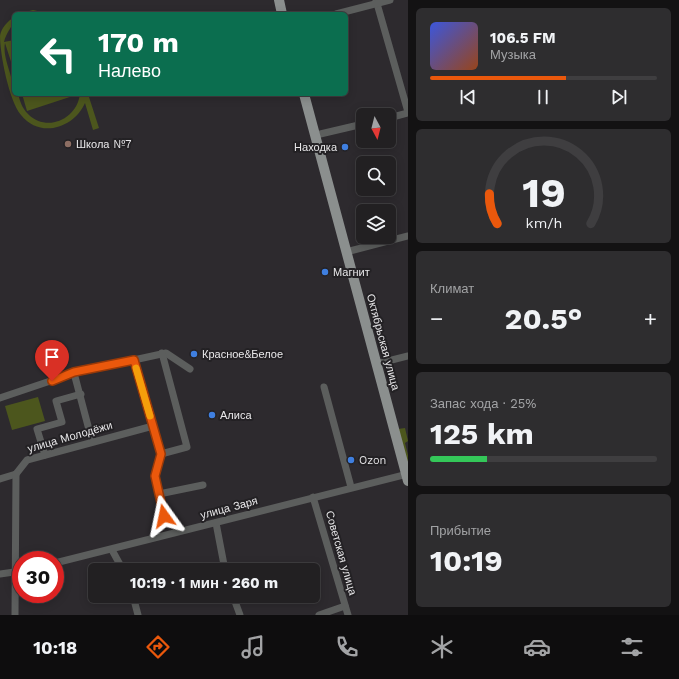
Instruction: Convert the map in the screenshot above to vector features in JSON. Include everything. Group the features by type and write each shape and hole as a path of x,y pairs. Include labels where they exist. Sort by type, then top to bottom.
{"main road":[{"path":"279,0 282,12"},
{"name":"Октябрьская улица","path":"305,96 407,476"}],"street":[{"path":"343,12 377,2 390,0"},
{"path":"377,2 408,112 396,116"},
{"path":"316,135 356,126"},
{"path":"346,252 408,236"},
{"path":"0,398 74,372 166,353 190,369"},
{"path":"161,454 187,446 162,354"},
{"path":"376,364 408,356"},
{"path":"134,360 161,454 155,476 164,516"},
{"path":"74,372 81,394 92,441"},
{"path":"324,387 351,487"},
{"path":"45,455 37,429 62,422 56,401 81,394"},
{"name":"улица Молодёжи","path":"16,474 27,460 92,441 153,426"},
{"path":"0,479 16,474 18,551"},
{"name":"улица Заря","path":"64,561 112,550 351,487 407,476"},
{"path":"159,494 203,485"},
{"name":"Советская улица","path":"313,497 348,615"},
{"path":"216,523 224,563"},
{"path":"112,550 119,563"},
{"path":"0,574 12,573"},
{"path":"15,615 16,603"},
{"path":"135,603 138,615"},
{"path":"236,603 240,615"},
{"path":"319,615 345,606"}],"green space":[{"path":"33,10 42,12 26,12"},
{"path":"12,19 12,25 4,42 12,40 12,65 5,43 5,55 12,81 12,96 19,96 26,112 36,120 52,123 67,116 78,103 80,96 89,96 99,128 93,130 85,103 80,112 73,119 56,127 37,127 21,115 17,108 9,89 3,65 0,36 7,23"},
{"path":"23,96 73,96 27,111"},
{"path":"38,397 45,421 12,430 5,406"},
{"path":"405,428 408,441 405,443 408,455 408,467 398,429"}],"slow traffic":[{"path":"136,368 150,416"}],"place":[{"name":"Школа №7","path":"68,144"},
{"name":"Находка","path":"345,147"},
{"name":"Магнит","path":"325,272"},
{"name":"Красное&Белое","path":"194,354"},
{"name":"Алиса","path":"212,415"},
{"name":"Ozon","path":"351,460"}],"route":[{"path":"52,381 74,372 134,360 161,454 155,476 164,516"}]}
